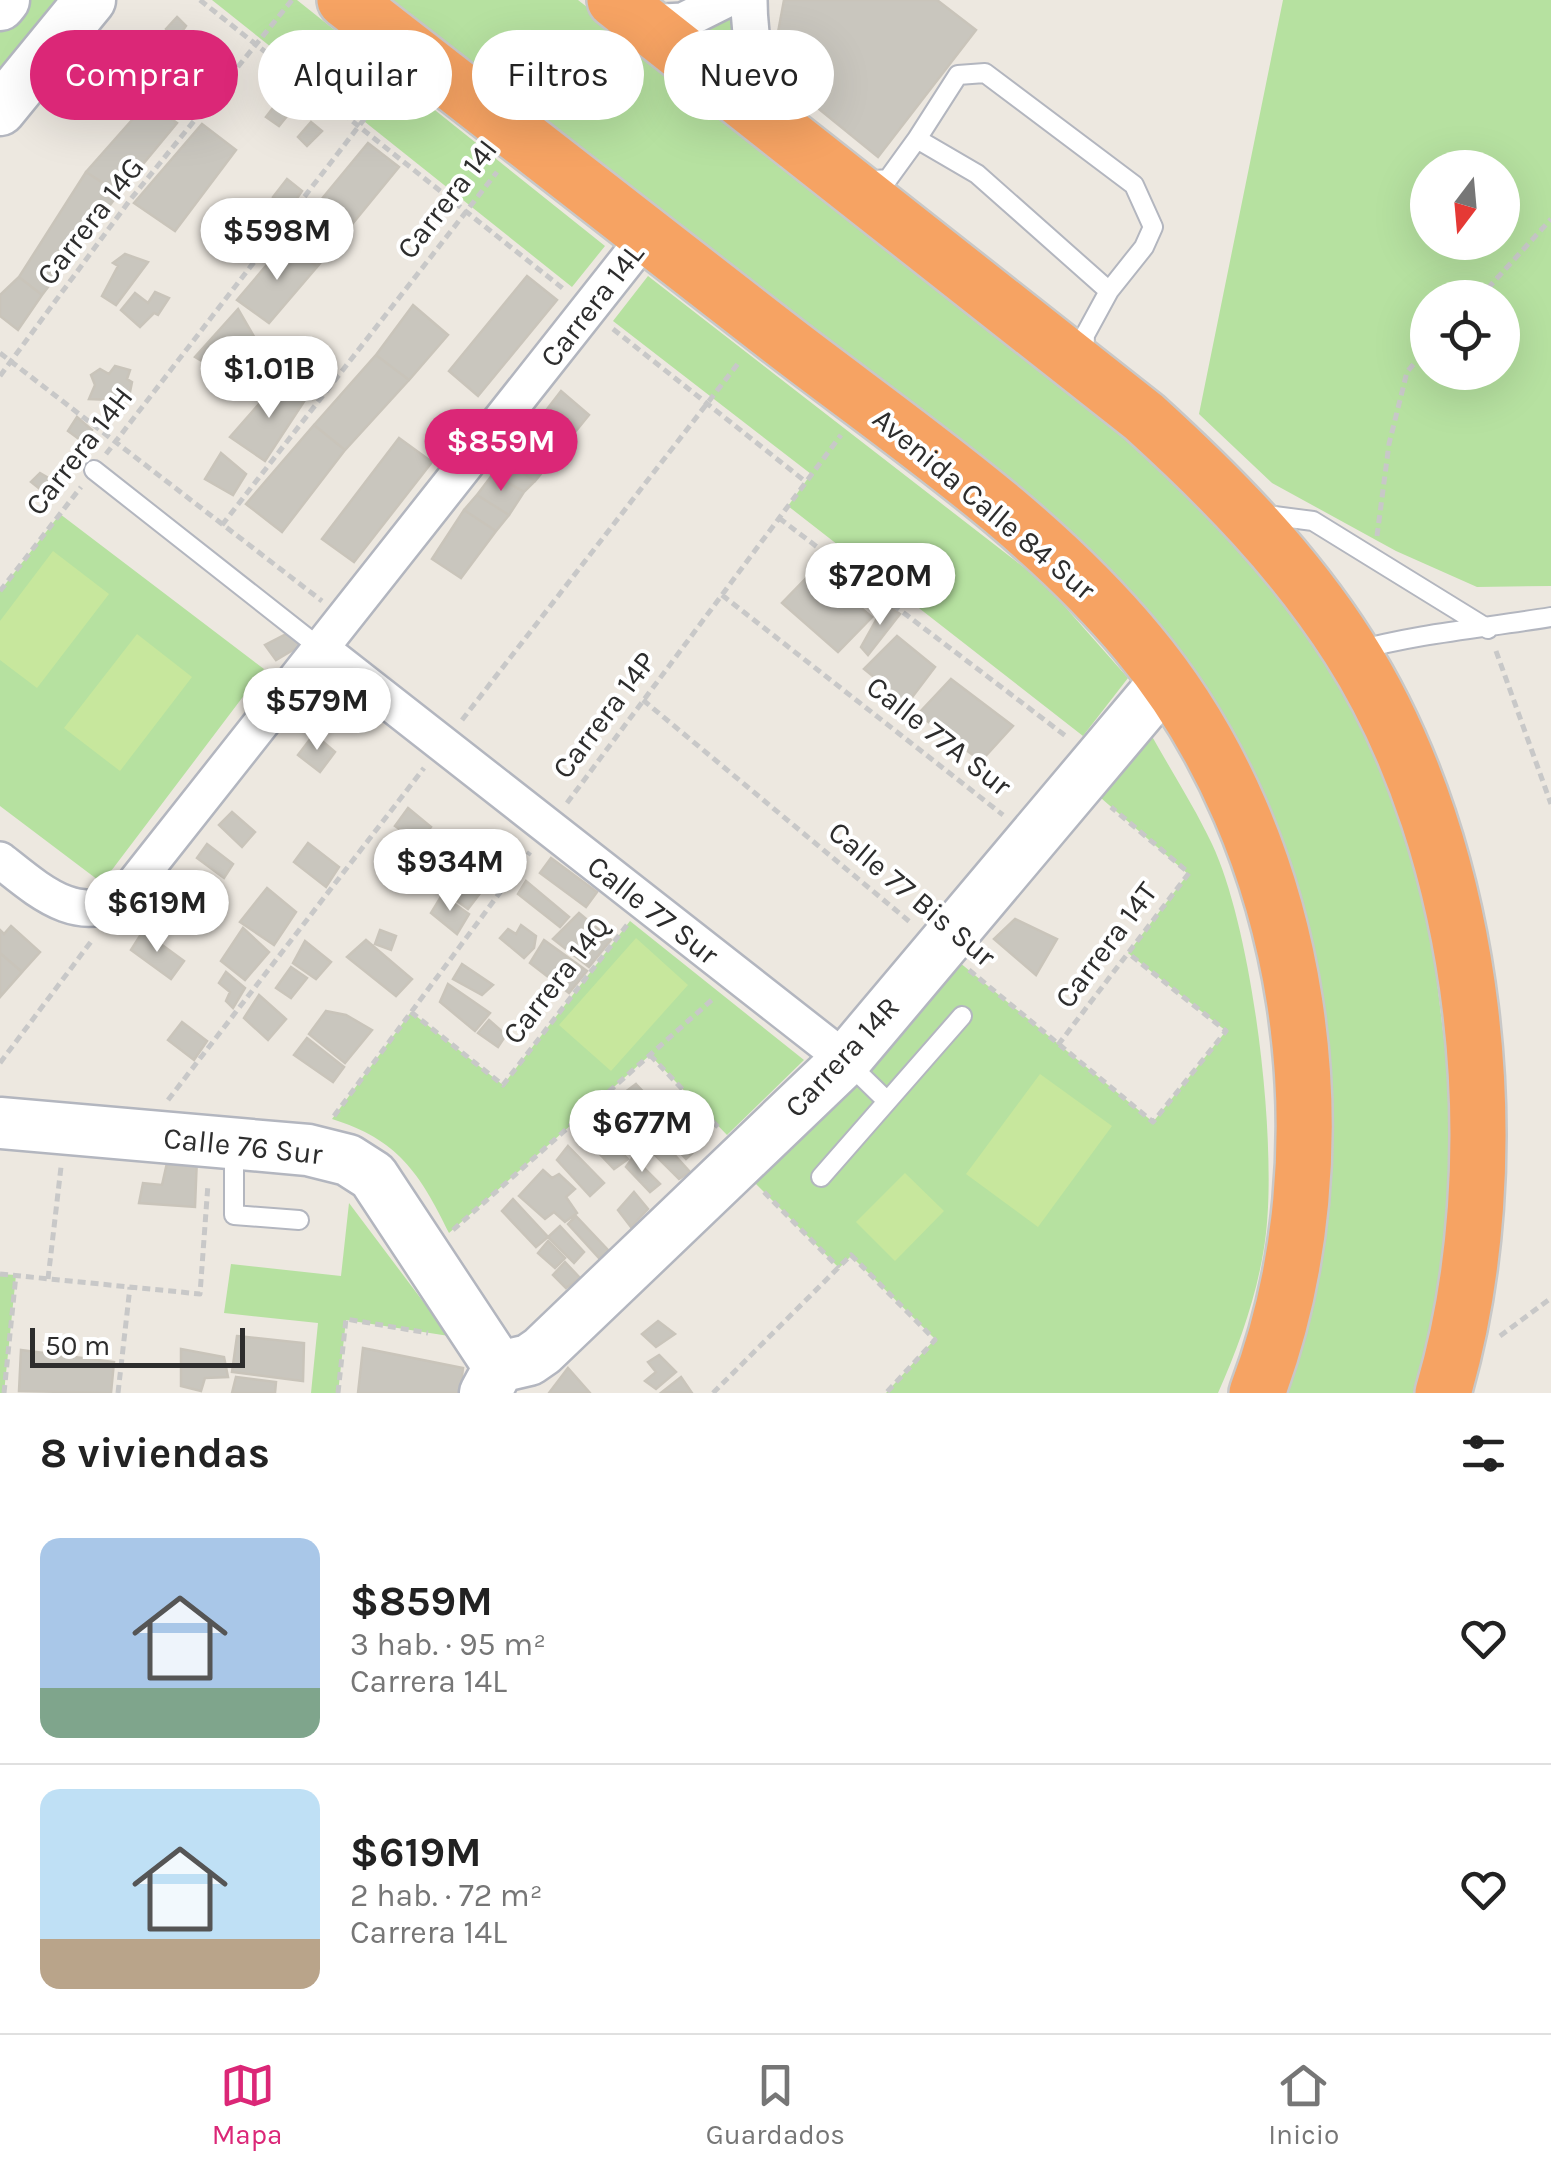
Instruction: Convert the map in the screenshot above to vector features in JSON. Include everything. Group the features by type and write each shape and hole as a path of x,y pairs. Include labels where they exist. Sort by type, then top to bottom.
{"highway":[{"name":"Avenida Calle 84 Sur","path":"345,0 384,30"},
{"path":"630,12 1144,417 1242,512 1319,603 1352,652 1403,755 1445,873 1474,1050 1477,1199 1462,1316 1443,1393"},
{"name":"Avenida Calle 84 Sur","path":"452,83 1034,539 1111,612 1166,680 1234,791 1254,837 1281,936 1302,1094 1301,1212 1286,1298 1257,1393"}],"street":[{"path":"0,110 90,0"},
{"path":"630,12 682,22 725,0"},
{"path":"749,0 749,29 759,80 774,125"},
{"name":"Carrera 14L","path":"0,860 56,901 88,908 110,904 127,892 647,234"},
{"name":"Calle 77 Sur","path":"320,648 846,1060"},
{"name":"Carrera 14R","path":"488,1367 529,1360 542,1351 846,1060 1166,680"},
{"name":"Calle 76 Sur","path":"0,1123 308,1150 348,1160 372,1176 425,1255 488,1367"}],"lane":[{"path":"848,182 888,179 958,75 985,73 1134,185 1153,228 1144,247 1109,290 1085,335 1084,368"},
{"path":"917,140 1001,192 1109,290"},
{"path":"94,470 320,648"},
{"path":"1242,512 1313,521 1488,628"},
{"path":"1352,652 1452,629 1551,618"},
{"path":"821,1176 962,1016"},
{"path":"846,1060 887,1101"},
{"path":"223,1143 234,1215 299,1220"}],"path":[{"path":"200,0 806,482"},
{"name":"Carrera 14G","path":"0,376 130,200 292,0"},
{"name":"Carrera 14H","path":"0,591 364,120"},
{"name":"Carrera 14I","path":"222,525 523,138"},
{"path":"1495,280 1551,219"},
{"path":"0,353 344,618"},
{"path":"1374,558 1389,444 1410,368"},
{"name":"Carrera 14P","path":"308,1150 864,404"},
{"path":"779,518 1058,731"},
{"name":"Calle 77A Sur","path":"722,595 1033,838"},
{"path":"1488,628 1551,804"},
{"name":"Calle 77 Bis Sur","path":"643,700 1153,1122 1226,1031 1128,953"},
{"name":"Carrera 14T","path":"1058,1044 1189,874 1081,780"},
{"path":"0,1063 127,892"},
{"name":"Carrera 14Q","path":"410,1012 503,1085 644,903"},
{"path":"425,1255 738,977"},
{"path":"650,1055 838,1268"},
{"path":"48,1279 65,1129"},
{"path":"0,1274 200,1294 223,1143"},
{"path":"713,1393 851,1255 935,1340 886,1393"},
{"path":"4,1393 16,1275"},
{"path":"118,1393 130,1287"},
{"path":"338,1393 346,1319 488,1367"}],"green space":[{"path":"16,0 74,0 50,30 30,30 30,54 0,91 0,20"},
{"path":"212,0 297,0 335,30 258,30 258,37"},
{"path":"378,0 578,0 616,30 472,30 472,79 452,62 452,30 414,30"},
{"path":"1283,0 1551,0 1551,586 1477,587 1396,551 1272,483 1199,414"},
{"path":"735,17 737,30 699,30"},
{"path":"644,52 664,67 664,120 732,120 1145,443 1266,568 1345,693 1398,811 1431,931 1452,1107 1450,1227 1418,1393 1278,1393 1323,1138 1191,682 521,120 644,120"},
{"path":"363,120 447,120 605,246 572,287"},
{"path":"648,276 1044,583 1128,678 1083,736 788,506 811,474 613,321"},
{"path":"60,514 264,669 102,883 0,806 0,591"},
{"path":"53,551 109,594 37,688 0,660 0,621"},
{"path":"137,634 192,677 120,771 64,728"},
{"path":"1149,731 1205,830 1227,882 1250,980 1258,1035 1268,1144 1266,1233 1254,1294 1234,1355 1218,1393 886,1393 935,1339 851,1256 839,1268 754,1182 959,962 1153,1122 1226,1031 1128,953 1188,874 1101,798"},
{"path":"630,921 804,1060 727,1135 650,1055 449,1233 428,1193 404,1161 374,1137 332,1119 411,1012 503,1085"},
{"path":"636,938 688,985 611,1071 559,1025"},
{"path":"1040,1074 1112,1126 1038,1227 966,1174"},
{"path":"905,1173 944,1211 895,1261 856,1222"},
{"path":"349,1203 449,1336 346,1320 338,1393 311,1393 318,1323 224,1313 231,1264 341,1276"},
{"path":"0,1274 16,1275 4,1393 0,1393"}],"building":[{"path":"784,0 937,0 976,30 878,157 832,120 834,30 778,30"},
{"path":"177,17 186,26 183,30 166,29"},
{"path":"132,120 177,123 119,193 86,172"},
{"path":"311,122 322,131 307,146 298,137"},
{"path":"202,124 236,150 175,231 134,203"},
{"path":"368,143 399,167 317,267 287,241"},
{"path":"86,172 119,193 42,295 19,277"},
{"path":"287,179 302,191 289,210 273,197"},
{"path":"287,241 317,267 269,323 237,300"},
{"path":"125,254 148,262 116,305 102,296 118,266 113,263"},
{"path":"527,276 557,300 478,396 449,371"},
{"path":"19,277 42,295 18,330 0,316 0,295"},
{"path":"155,292 169,298 158,315 154,313 140,327 121,310 135,293 148,303"},
{"path":"413,305 448,335 409,380 376,355"},
{"path":"238,309 256,340 227,376 195,357"},
{"path":"376,355 409,380 345,450 314,425"},
{"path":"115,366 130,370 130,392 120,391 112,400 89,399 95,385 91,375 100,369 109,374"},
{"path":"279,381 305,400 265,461 230,437"},
{"path":"561,391 589,415 549,464 521,443"},
{"path":"77,417 92,430 83,442 68,431"},
{"path":"314,425 345,450 282,532 246,504"},
{"path":"399,438 432,462 354,562 322,539"},
{"path":"521,443 549,464 535,481 505,461"},
{"path":"221,453 246,474 233,495 205,479"},
{"path":"505,461 535,481 524,492 493,474"},
{"path":"40,473 64,487 55,501 31,482"},
{"path":"493,474 524,492 509,515 477,495"},
{"path":"477,495 509,515 496,531 464,510"},
{"path":"464,510 496,531 461,578 432,559"},
{"path":"815,569 872,617 838,652 782,603"},
{"path":"885,604 900,614 868,655 861,647"},
{"path":"292,631 303,644 276,660 265,645"},
{"path":"897,636 935,667 907,704 864,669"},
{"path":"951,679 1013,726 981,761 918,714"},
{"path":"314,734 335,752 320,772 298,755"},
{"path":"408,808 431,827 419,843 395,826"},
{"path":"232,812 255,832 242,847 219,825"},
{"path":"308,843 339,867 326,887 294,862"},
{"path":"207,844 233,864 224,878 197,858"},
{"path":"551,858 597,892 586,907 540,873"},
{"path":"469,859 491,879 468,909 445,892"},
{"path":"526,881 569,917 560,927 518,894"},
{"path":"267,888 296,912 274,945 240,922"},
{"path":"442,895 469,914 457,934 431,913"},
{"path":"579,913 611,940 589,967 553,939"},
{"path":"1015,919 1057,939 1036,975 994,939"},
{"path":"521,925 536,936 534,948 524,958 500,938 508,929 516,934"},
{"path":"11,926 40,952 22,972 0,953 0,930 4,934"},
{"path":"243,928 269,952 245,980 221,961"},
{"path":"380,930 396,936 391,950 375,944"},
{"path":"143,931 184,961 171,979 131,950"},
{"path":"366,940 412,979 396,996 347,957"},
{"path":"544,940 587,971 569,993 530,963"},
{"path":"305,941 331,962 316,979 293,963"},
{"path":"0,953 22,972 0,997"},
{"path":"462,964 493,985 482,995 453,979"},
{"path":"291,967 307,978 291,998 276,988"},
{"path":"226,972 245,988 233,1008 226,1001 230,992 219,983"},
{"path":"448,984 490,1013 475,1031 440,1002"},
{"path":"259,995 286,1019 268,1040 244,1018"},
{"path":"326,1011 346,1015 372,1030 345,1063 309,1034"},
{"path":"489,1020 506,1035 498,1047 478,1033"},
{"path":"182,1022 207,1041 194,1060 168,1040"},
{"path":"307,1038 344,1067 333,1082 294,1055"},
{"path":"636,1084 670,1120 651,1136 616,1099"},
{"path":"597,1116 625,1145 620,1151 628,1159 614,1169 580,1133"},
{"path":"675,1120 699,1147 686,1159 662,1133"},
{"path":"663,1142 690,1172 679,1179 652,1152"},
{"path":"568,1146 604,1183 590,1196 557,1160"},
{"path":"169,1154 197,1157 195,1207 139,1203 143,1183 162,1185"},
{"path":"633,1157 660,1184 650,1192 626,1167"},
{"path":"543,1170 552,1178 559,1174 575,1189 566,1197 577,1213 565,1222 554,1212 545,1219 519,1196"},
{"path":"634,1192 648,1209 631,1227 618,1210"},
{"path":"513,1199 548,1237 536,1247 502,1211"},
{"path":"576,1216 609,1251 599,1258 568,1224"},
{"path":"560,1226 584,1252 574,1263 548,1237"},
{"path":"548,1241 565,1258 555,1268 538,1253"},
{"path":"565,1262 580,1278 566,1288 553,1275"},
{"path":"658,1321 675,1334 656,1347 642,1334"},
{"path":"237,1336 304,1343 303,1381 232,1372"},
{"path":"363,1348 463,1368 460,1393 358,1393"},
{"path":"181,1349 224,1357 228,1377 205,1378 201,1391 181,1386"},
{"path":"21,1350 114,1362 111,1393 19,1391"},
{"path":"659,1355 676,1372 656,1389 645,1381 656,1372 648,1362"},
{"path":"568,1368 590,1393 549,1393"},
{"path":"236,1377 276,1382 275,1393 232,1393"},
{"path":"681,1377 692,1393 662,1392"}]}
